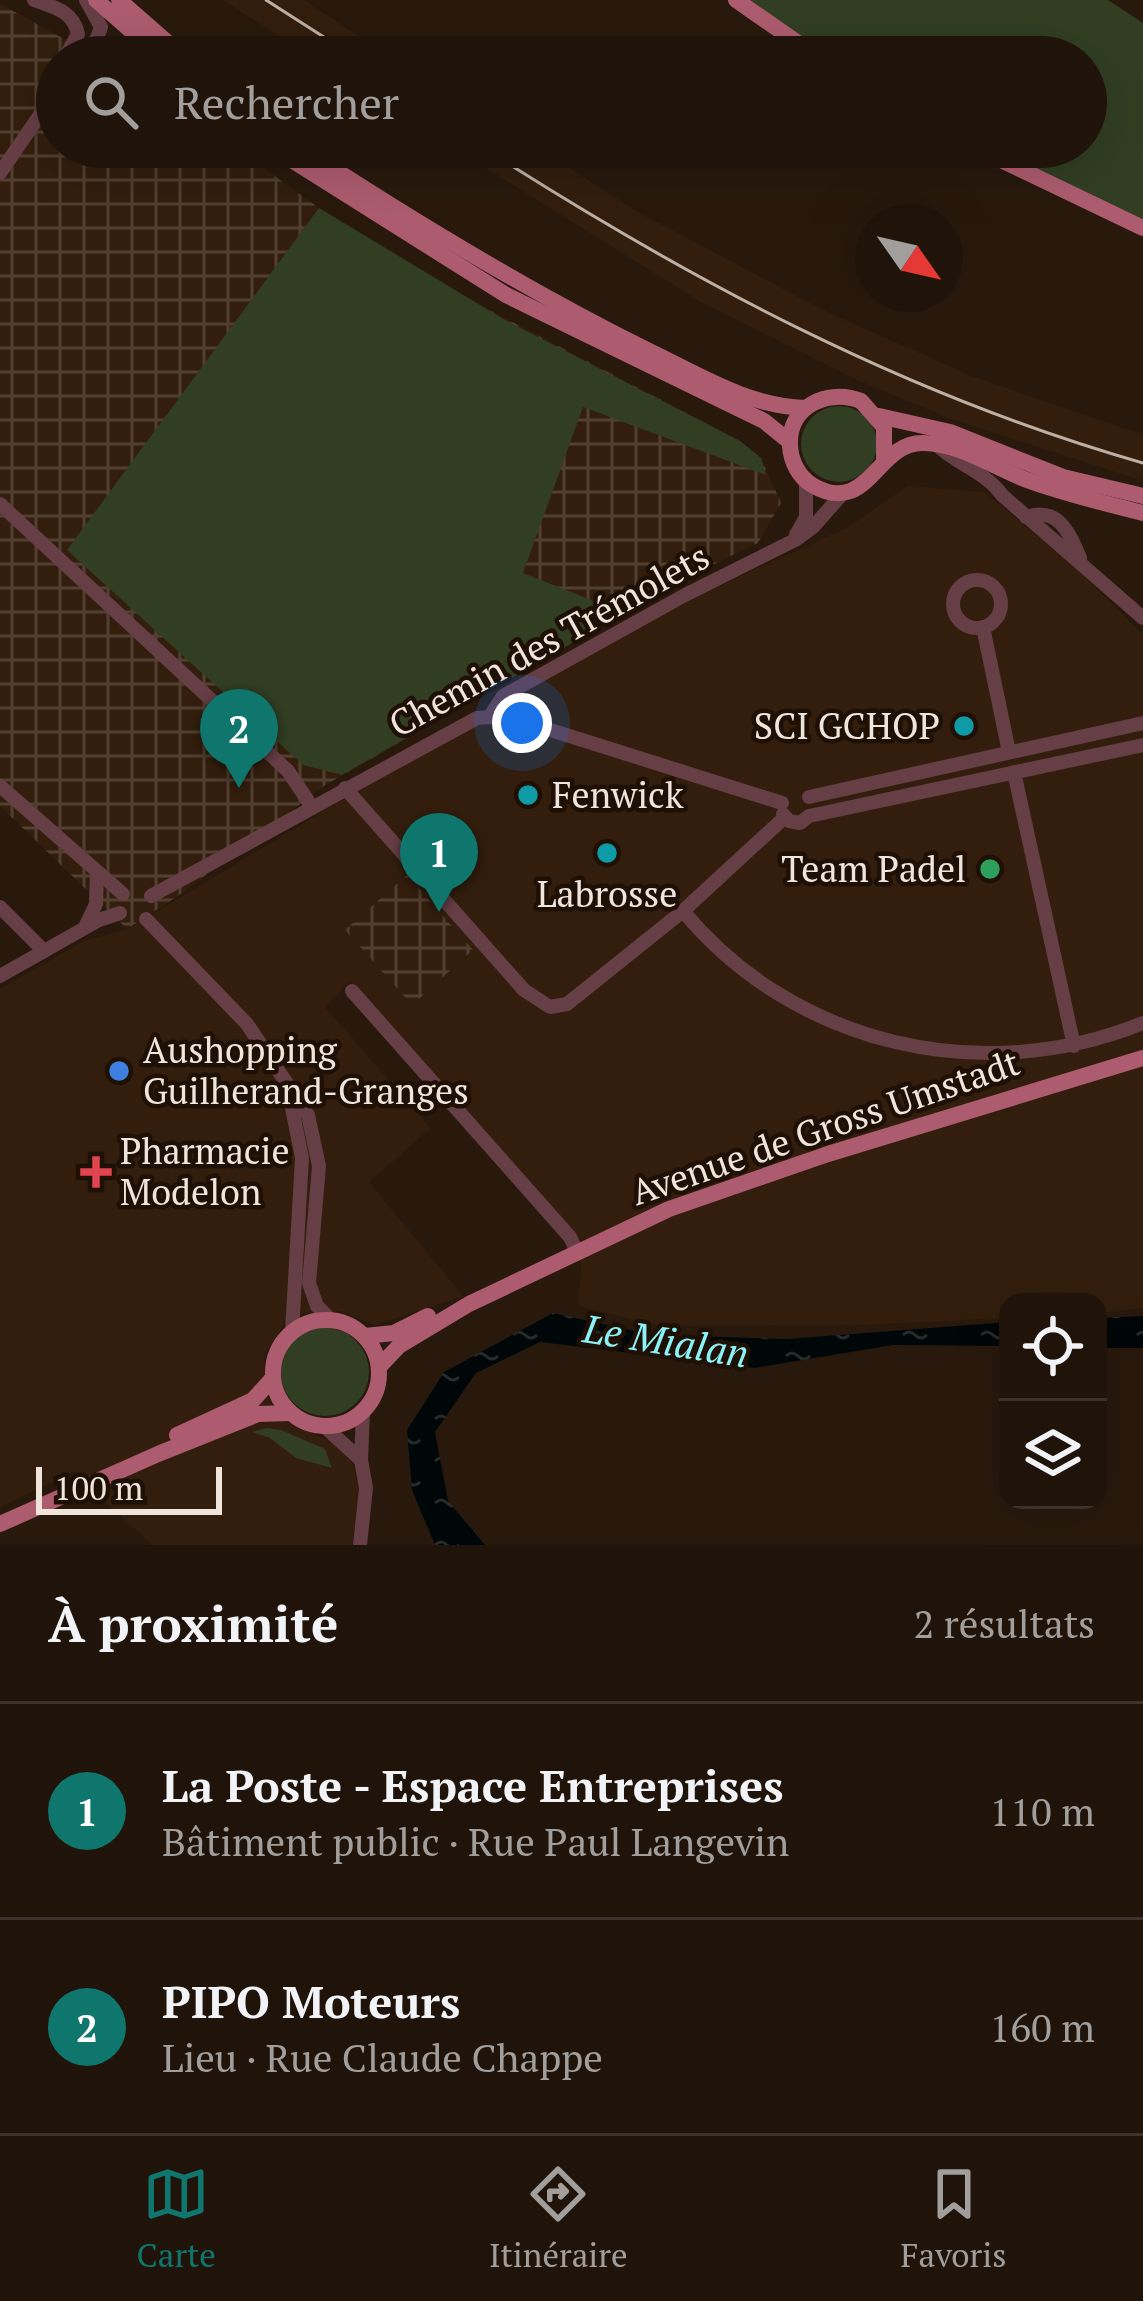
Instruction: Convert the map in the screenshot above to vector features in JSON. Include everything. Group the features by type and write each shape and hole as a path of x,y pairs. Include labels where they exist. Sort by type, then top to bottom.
{"main road":[{"path":"96,0 137,36"},
{"path":"119,0 160,36"},
{"path":"736,0 788,36"},
{"path":"305,168 506,295 764,421 790,442"},
{"path":"331,168 529,291 746,398 805,408"},
{"path":"1018,168 1143,228"},
{"path":"884,461 887,438 879,416 850,396 826,397 805,408 794,424 790,442 796,468 822,490 844,492 867,483 884,461 913,443 936,444 1056,490 1143,513"},
{"path":"879,416 950,432 1063,477 1143,496"},
{"name":"Avenue de Gross Umstadt","path":"365,1336 394,1333 469,1304 669,1209 1143,1058"},
{"name":"Avenue de Gross Umstadt","path":"379,1366 399,1346 469,1304"},
{"path":"331,1320 365,1336 379,1366 374,1396 363,1412 345,1423 325,1427 290,1414 273,1378 276,1354 292,1332 308,1323 331,1320"},
{"path":"0,1515 254,1400 273,1378"},
{"path":"0,1525 258,1414 290,1414"}],"street":[{"path":"34,0 73,19 77,36"},
{"path":"86,0 101,27 98,36"},
{"path":"0,172 36,125"},
{"path":"936,444 950,458 988,477 1026,518 1143,618"},
{"path":"788,544 806,517 806,481"},
{"name":"Chemin des Trémolets","path":"151,896 462,723 490,716 503,696 788,544 814,527 844,492"},
{"path":"0,504 288,771 312,807"},
{"path":"983,627 1009,752"},
{"path":"490,716 506,716 783,810 794,823 1143,745"},
{"path":"345,788 524,990 550,1006 568,1004 683,911 783,810 791,793 808,797 1143,723"},
{"path":"1009,752 1002,766 1014,772"},
{"path":"1014,772 1074,1046"},
{"path":"0,786 123,894"},
{"path":"808,797 809,816"},
{"path":"85,928 96,904 97,872"},
{"path":"123,894 137,889 151,896 152,909 146,919"},
{"path":"120,913 123,894"},
{"path":"0,908 44,951"},
{"path":"683,911 783,998 847,1030 923,1050 982,1055 1074,1046 1143,1023"},
{"path":"120,913 129,921 146,919"},
{"path":"0,976 120,913"},
{"path":"146,919 247,1024 301,1098 315,1138 317,1202 309,1283 313,1298 331,1320"},
{"path":"352,991 570,1237 578,1253"},
{"path":"285,1077 302,1158 292,1332"},
{"path":"360,1545 366,1488 361,1460 363,1412"},
{"path":"325,1427 361,1460"}],"shaded area":[{"path":"223,0 304,0 358,36 279,36"},
{"path":"0,4 59,36 36,36 36,168 263,168 451,290 740,441 761,458 781,503 758,543 683,579 324,786 127,929 0,806"},
{"path":"486,168 570,168 638,212 821,309 971,376 1143,435 1143,481 946,417 860,381 701,302"},
{"path":"908,486 985,492 1080,572 1143,635 1143,1308 1107,1312 1107,1293 999,1293 999,1318 660,1326 579,1306 582,1241 350,980 325,1007 431,1128 369,1182 463,1296 375,1325 340,1311 300,1314 286,1321 264,1356 267,1395 282,1419 334,1443 352,1463 359,1488 352,1545 152,1545 74,1472 0,1507 0,989 84,941 128,929 524,691 691,599 848,527"},
{"path":"407,875 473,950 412,1005 345,930"}],"green space":[{"path":"736,0 1108,0 1143,23 1143,228 1018,168 1107,168 1107,36 788,36"},
{"path":"319,208 505,320 740,441 761,458 766,475 583,407 523,573 604,605 619,616 342,775 303,765 67,550"},
{"path":"839,406 866,417 877,444 866,471 839,482 812,471 801,444 812,417"},
{"path":"325,1328 342,1331 356,1341 366,1355 366,1389 356,1403 342,1413 325,1416 308,1413 294,1403 284,1389 281,1372 284,1355 294,1341 308,1331"},
{"path":"266,1428 325,1449 332,1468 296,1458 270,1438 252,1432"}],"water":[{"name":"Le Mialan","path":"553,1313 653,1335 787,1339 999,1323 999,1346 893,1345 755,1368 540,1342 476,1373 435,1432 448,1501 485,1545 435,1545 412,1490 407,1430 444,1372"},
{"path":"1143,1316 1143,1348 1107,1348 1107,1318"}],"railway":[{"path":"266,0 322,36"},
{"path":"515,168 639,243 801,329 968,404 1143,463"}],"place":[{"name":"SCI GCHOP","path":"964,726"},
{"name":"PIPO Moteurs","path":"239,788"},
{"name":"Fenwick","path":"528,795"},
{"name":"Labrosse","path":"607,853"},
{"name":"Team Padel","path":"990,869"},
{"name":"La Poste - Espace Entreprises","path":"439,912"},
{"name":"Aushopping Guilherand-Granges","path":"119,1071"},
{"name":"Pharmacie Modelon","path":"96,1172"}]}
